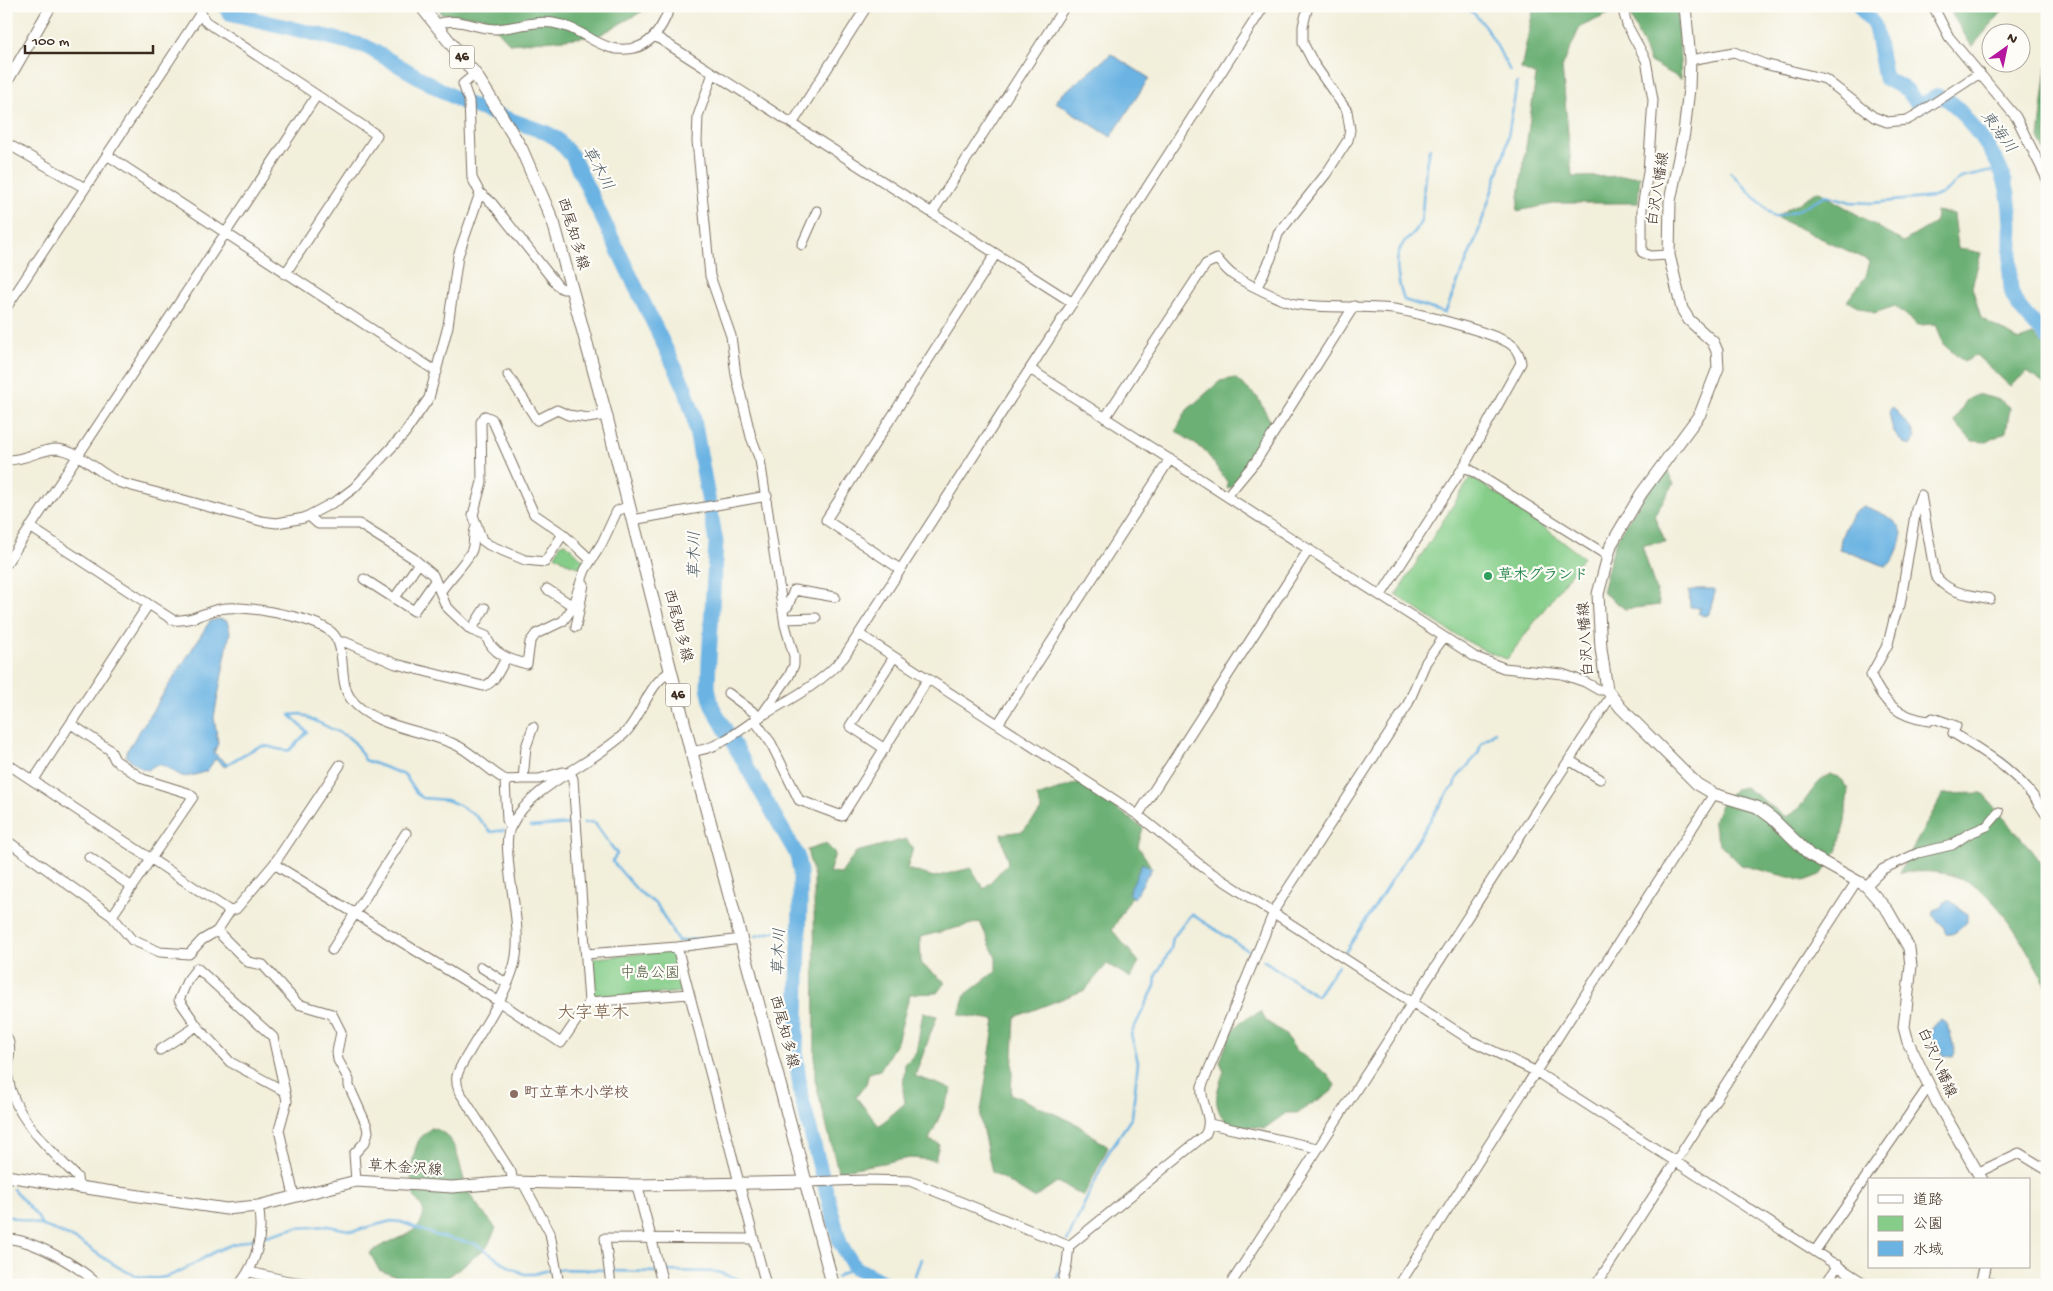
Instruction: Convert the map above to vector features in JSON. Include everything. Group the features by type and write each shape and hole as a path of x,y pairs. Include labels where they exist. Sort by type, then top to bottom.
{"main road":[{"name":"西尾知多線","path":"422,6 475,74 506,122 541,192 554,224 606,415 691,751 741,939 813,1183 832,1280"},
{"name":"白沢八幡線","path":"1685,6 1690,60 1684,132 1670,201 1668,255 1682,309 1690,320 1713,342 1717,351 1718,368 1700,414 1641,494 1619,528 1608,556 1598,594 1602,648 1609,693 1691,777 1714,794 1757,807 1772,818 1810,855 1861,884 1888,911 1909,948 1911,966 1904,1027 1908,1042 1955,1136 1980,1176"},
{"name":"草木金沢線","path":"6,1176 78,1188 226,1208 258,1206 356,1181 452,1188 518,1183 637,1185 740,1182 813,1183"}],"street":[{"path":"6,84 51,6"},
{"path":"437,24 460,22 496,29 554,23 609,48 624,50 641,46 655,36 670,6"},
{"path":"792,124 867,6"},
{"path":"932,213 1065,6"},
{"path":"691,751 701,751 719,743 779,707 834,670 1264,6"},
{"path":"1257,286 1271,258 1278,234 1326,174 1348,140 1350,130 1347,110 1314,64 1303,43 1303,26 1308,6"},
{"path":"1622,6 1627,24 1646,60 1652,100 1649,162 1642,208 1642,252 1650,256 1668,255"},
{"path":"1933,6 1949,37 1980,73 2024,130 2047,180"},
{"path":"199,10 205,22 377,134 285,274"},
{"path":"6,308 107,155 199,10"},
{"path":"655,36 995,255 1073,303"},
{"path":"1690,60 1734,52 1764,64 1824,79 1874,117 1887,122 1908,120 1940,101 1980,73"},
{"path":"713,73 698,116 699,168 710,276 731,336 736,375 751,437 760,460 784,615 794,656 794,665 789,676 758,718"},
{"path":"475,74 463,84 469,101 472,178 480,193 507,222 558,286 563,289 571,289"},
{"path":"6,564 317,95"},
{"path":"6,143 85,188"},
{"path":"107,155 436,372"},
{"path":"6,460 18,460 56,449 78,457 104,475 122,483 261,522 277,523 309,516 338,500 354,488 404,434 429,398 448,326 458,256 480,193"},
{"path":"802,245 817,211"},
{"path":"900,569 826,520 995,255"},
{"path":"1105,418 1206,264 1217,259 1232,275 1268,293 1296,304 1324,308 1354,306 1394,310 1490,334 1512,345 1520,355 1521,362 1464,466 1381,595"},
{"path":"1227,496 1256,461 1354,306"},
{"path":"1030,369 1475,656 1504,668 1562,674 1609,693 1569,760 1230,1285"},
{"path":"508,375 537,420 557,410 568,415 588,418 606,415"},
{"path":"563,534 545,562 525,560 490,546 482,540 473,515 482,482 481,422 486,416 492,419 534,514 563,534 591,560"},
{"path":"998,724 1170,459"},
{"path":"1464,466 1608,556"},
{"path":"1990,599 1951,590 1939,581 1935,574 1922,495 1916,509 1900,605 1894,619 1888,644 1871,675 1882,696 1894,709 1911,719 1929,721 1933,718 1956,726 1953,733 1992,756 2024,783 2047,816"},
{"path":"632,520 767,496"},
{"path":"309,516 318,524 359,524 419,563 433,575 446,606 472,630 486,636 488,643 506,658 526,664 530,642 536,634 563,622 573,606 582,579 617,511 629,506"},
{"path":"441,591 471,552 474,544 473,531 477,525"},
{"path":"30,527 173,620 194,619 221,609 250,608 266,613 307,619 327,629 334,634 339,642 346,690 350,698 364,711 372,716 458,746 506,780 539,779 563,772 568,773 573,778 589,1002 561,1043 498,1001 274,864"},
{"path":"1138,814 1309,549"},
{"path":"394,599 419,563"},
{"path":"576,628 584,591 582,579"},
{"path":"364,580 414,611 435,581"},
{"path":"547,589 573,606"},
{"path":"784,615 794,590 835,597"},
{"path":"33,781 148,605"},
{"path":"472,630 485,608"},
{"path":"784,615 816,618"},
{"path":"859,634 1138,814 1204,868 1413,1003 1472,1041 1535,1070 1868,1285"},
{"path":"1068,1246 1201,1140 1210,1124 1202,1096 1202,1086 1274,912 1407,706 1426,662 1444,637"},
{"path":"339,642 345,642 396,664 483,686 487,686 506,658"},
{"path":"885,749 850,726 894,657"},
{"path":"559,1285 550,1233 456,1084 460,1070 498,1001 515,961 516,933 507,848 510,827 530,802 624,734 637,720 655,685 663,676 672,671"},
{"path":"728,693 758,718 799,800 842,816 928,679"},
{"path":"71,724 110,750 115,760 143,779 188,793 193,797 112,916"},
{"path":"523,779 526,748 533,727"},
{"path":"1569,760 1600,779"},
{"path":"6,763 230,911"},
{"path":"6,840 112,916 132,940 160,952 189,954 202,940 217,931 230,911 236,909 274,864 340,765"},
{"path":"506,780 507,820 510,827"},
{"path":"1399,1285 1535,1070 1714,794"},
{"path":"1596,1285 1675,1161 1861,884 1883,869 1918,853 1952,845 1968,834 1987,826 1999,812"},
{"path":"332,950 406,833"},
{"path":"89,857 132,887"},
{"path":"217,931 248,962 263,965 298,1004 332,1014 336,1021 341,1037 337,1052 338,1060 349,1080 349,1086 367,1126 365,1142 354,1154 356,1181"},
{"path":"586,954 677,948 741,939"},
{"path":"677,948 766,1285"},
{"path":"481,967 506,983"},
{"path":"284,1092 230,1062 197,1026 179,1000 187,982 197,968 273,1037 287,1102 279,1130 294,1196"},
{"path":"589,1002 689,994"},
{"path":"160,1050 197,1026"},
{"path":"6,1036 9,1046 8,1077 17,1107 31,1127 78,1177 78,1188"},
{"path":"1815,1251 1929,1086"},
{"path":"1210,1124 1317,1148"},
{"path":"1980,1176 2019,1153 2047,1170"},
{"path":"813,1183 830,1181 910,1181 1068,1246"},
{"path":"637,1185 662,1281"},
{"path":"239,1285 250,1272 258,1242 261,1217 258,1206"},
{"path":"611,1282 605,1238 753,1240"},
{"path":"6,1239 35,1246 66,1260 78,1267 98,1285"},
{"path":"1062,1285 1068,1264 1068,1246"},
{"path":"1825,1285 1838,1265"},
{"path":"250,1272 288,1281 323,1285"},
{"path":"1983,1277 1997,1285"}],"green space":[{"path":"440,6 652,6 598,36 510,44 485,17 441,14"},
{"path":"1534,6 1626,6 1580,27 1562,67 1572,177 1640,176 1638,203 1558,203 1517,211 1536,76 1521,69"},
{"path":"1626,6 1677,6 1681,79 1650,62"},
{"path":"1947,6 2007,6 1993,22 1980,22 1980,38 1972,47"},
{"path":"2047,66 2047,155 2039,138"},
{"path":"1818,191 1903,242 1935,223 1936,211 1954,214 1958,248 1981,253 1972,287 1981,318 2019,340 2033,335 2047,348 2047,386 2027,372 2010,386 1976,355 1964,362 1943,344 1936,324 1918,325 1895,306 1874,313 1847,301 1866,276 1870,261 1775,217"},
{"path":"1235,378 1258,398 1274,428 1255,459 1232,487 1227,488 1228,483 1205,451 1176,431 1187,410 1220,381"},
{"path":"1977,394 2000,400 2010,408 2006,432 1987,442 1972,441 1954,421 1966,401"},
{"path":"1665,467 1674,484 1654,515 1665,542 1642,545 1660,605 1625,609 1602,592 1614,546 1624,526"},
{"name":"草木グランド","path":"1471,477 1513,504 1583,557 1507,659 1463,639 1396,595"},
{"path":"566,543 585,562 582,568 569,564 555,555 561,544"},
{"path":"1830,774 1839,777 1848,789 1845,822 1837,852 1822,874 1804,881 1741,865 1719,843 1713,823 1724,799 1733,791 1745,787 1786,817 1798,808 1823,778"},
{"path":"1080,782 1143,828 1138,846 1150,865 1112,930 1139,962 1131,978 1107,964 1085,990 1015,1017 1011,1094 1075,1123 1108,1147 1084,1196 1057,1182 1034,1198 992,1172 980,1118 995,1020 959,1015 965,995 996,971 996,958 980,922 920,937 921,964 945,982 937,993 910,994 897,1042 880,1070 869,1073 866,1084 856,1097 879,1126 905,1103 903,1090 905,1064 916,1053 923,1012 937,1016 915,1076 952,1089 929,1140 939,1144 935,1160 910,1158 838,1171 815,1080 814,877 807,850 826,844 835,853 829,873 841,874 856,852 906,839 913,848 907,869 934,877 971,868 984,889 1008,863 1001,834 1023,831 1042,810 1037,797"},
{"path":"1982,793 2028,846 2047,872 2047,986 2011,924 1988,896 1974,885 1959,878 1937,872 1899,873 1943,794"},
{"name":"中島公園","path":"670,951 674,954 684,992 593,999 590,962 594,958"},
{"path":"1261,1012 1266,1021 1284,1033 1295,1049 1330,1077 1335,1085 1331,1092 1297,1113 1286,1113 1265,1128 1228,1125 1217,1105 1217,1093 1224,1071 1220,1062 1230,1036 1237,1025 1243,1020"},
{"path":"431,1128 441,1131 454,1146 470,1194 496,1228 487,1247 447,1278 407,1281 379,1270 370,1253 382,1245 404,1236 416,1228 423,1218 423,1210 413,1193 411,1181 412,1167 418,1142"}],"water":[{"path":"1111,54 1149,78 1111,137 1056,102 1060,96"},
{"path":"1893,407 1913,431 1915,439 1911,446 1901,441 1894,432 1889,410"},
{"path":"1863,506 1887,516 1901,530 1900,544 1894,558 1885,566 1840,549 1841,538 1847,525 1854,513"},
{"path":"1714,589 1715,592 1709,614 1704,616 1698,613 1701,608 1690,607 1689,591"},
{"path":"219,619 227,621 230,632 214,717 218,743 214,753 227,764 225,767 215,759 207,771 188,776 182,776 161,765 153,766 149,770 143,769 126,757 126,752 210,621"},
{"path":"1142,863 1152,868 1134,898 1128,894"},
{"path":"1945,901 1951,901 1967,914 1967,922 1952,934 1946,934 1943,926 1932,915 1934,910 1941,907"},
{"path":"1941,1019 1947,1025 1950,1034 1955,1052 1953,1057 1943,1056 1941,1049 1930,1036 1932,1026"}],"waterway":[{"name":"草木川","path":"225,6 229,13 365,46 462,102 547,133 557,139 572,156 685,388 693,414 716,542 708,687 712,706 797,855 800,871 800,905 796,1056 801,1096 840,1243 854,1267 888,1285"},
{"path":"1464,6 1485,26 1510,71"},
{"name":"東海川","path":"1859,6 1875,26 1885,78 1907,90 1919,106 1938,96 1948,100 1960,111 1993,154 2000,168 2008,196 2011,228 2010,276 2012,293 2022,311 2047,338"},
{"path":"1430,148 1427,157 1420,224 1403,244 1397,264 1404,300 1445,313 1477,236 1506,148 1517,83"},
{"path":"1730,172 1774,217 1794,212 1826,195 1851,202 1872,203 1934,197 1942,194 1961,178 2001,169"},
{"path":"227,764 263,746 290,750 307,732 290,715 301,714 348,737 355,743 365,760 405,775 417,794 423,798 447,800 475,815 491,832 504,830"},
{"path":"1346,951 1449,791 1455,786 1457,778 1478,754 1481,744 1495,732"},
{"path":"1975,741 2001,757 2037,794"},
{"path":"583,823 594,822 617,854 612,861 638,891 657,905 678,941 719,937"},
{"path":"531,827 570,824"},
{"path":"1067,1241 1108,1153 1132,1117 1138,1062 1131,1034 1155,986 1156,975 1171,949 1173,938 1191,914 1249,951"},
{"path":"756,936 785,929"},
{"path":"1263,960 1317,996 1338,965"},
{"path":"13,1189 38,1217 41,1224"},
{"path":"6,1216 56,1231 83,1244 127,1272 152,1278 173,1275 223,1248 256,1238"},
{"path":"262,1237 295,1228 328,1226 354,1231 391,1221 401,1222 438,1236 476,1244 508,1266 524,1274 534,1274 553,1269 607,1270"},
{"path":"921,1259 914,1278 926,1285"},
{"path":"836,1277 854,1267"},
{"path":"1055,1285 1060,1270"},
{"path":"612,1271 657,1272"},
{"path":"662,1271 717,1272 756,1285"}],"place":[{"name":"草木グランド","path":"1488,576"},
{"name":"町立草木小学校","path":"514,1094"}],"district":[{"name":"大字草木","path":"593,1014"}]}
